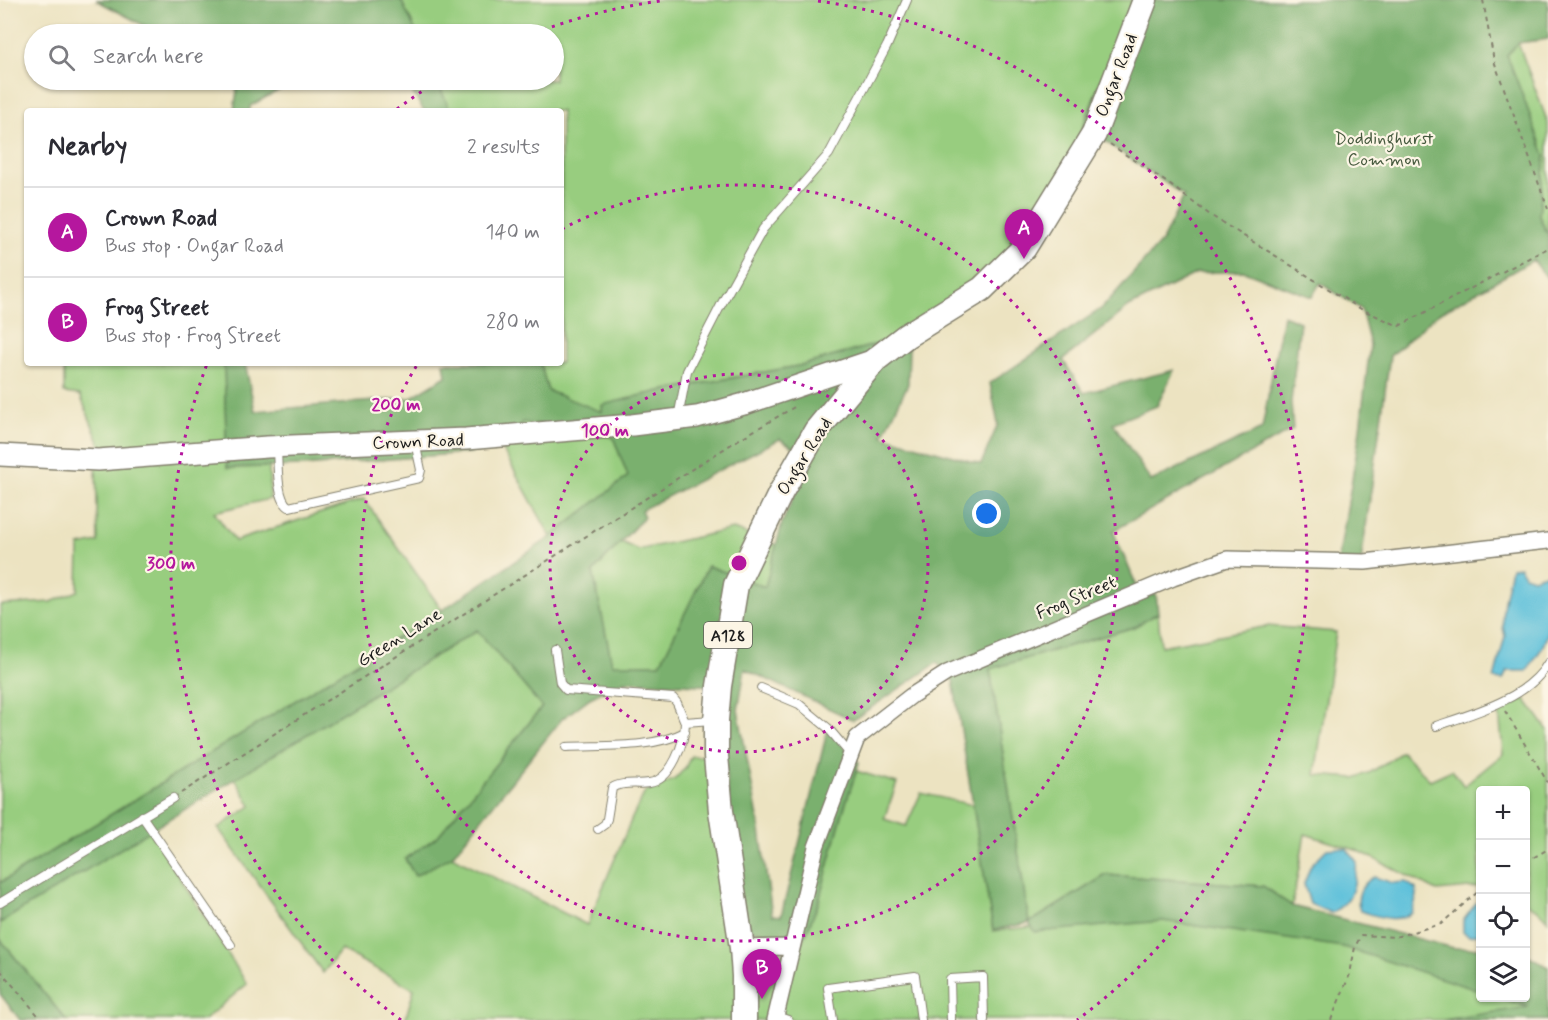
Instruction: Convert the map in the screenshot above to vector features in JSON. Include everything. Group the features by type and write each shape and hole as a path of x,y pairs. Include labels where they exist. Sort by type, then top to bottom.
{"main road":[{"name":"Ongar Road","path":"744,1020 742,948 721,811 716,720 719,686 736,585 781,492 816,431 875,360 906,336 982,289 1024,248 1094,134 1145,0"}],"street":[{"name":"Crown Road","path":"0,455 98,460 277,446 490,437 697,417 744,404 875,360"},
{"path":"828,375 843,399"},
{"name":"Frog Street","path":"780,1019 793,944 816,847 857,738 911,696 947,673 1173,578 1227,560 1365,562 1548,542"},
{"path":"742,948 785,947 793,944"}],"lane":[{"path":"678,419 687,371 722,303 763,229 829,154 888,46 907,0"},
{"path":"277,446 281,497 284,504 289,507 419,478 422,470 415,441"},
{"path":"555,650 560,683 566,690 673,698 685,722 685,732 669,770 660,779 648,783 619,784 612,788 607,819 605,824 598,829"},
{"path":"1436,726 1520,692 1534,681 1548,663"},
{"path":"761,688 799,704 828,728 851,755"},
{"path":"685,722 716,720"},
{"path":"566,747 656,742 671,739 685,732"},
{"path":"0,903 173,798"},
{"path":"142,816 231,945"},
{"path":"833,1020 828,988 915,976 921,1020"},
{"path":"951,1020 950,979 983,977 984,1020"}],"path":[{"path":"1483,0 1494,61 1548,209"},
{"path":"1094,134 1169,184 1210,215 1361,309 1400,326 1548,248"},
{"name":"Green Lane","path":"173,798 738,440 796,406 797,386"},
{"path":"1496,703 1503,708 1548,783"},
{"path":"1530,860 1548,849"},
{"path":"1331,1020 1350,974 1355,946 1361,935 1395,937 1441,924 1476,893"},
{"path":"0,970 42,1020"}],"green space":[{"path":"96,0 401,0 412,24 141,24"},
{"path":"401,0 1133,0 1083,126 1068,176 1024,248 906,336 803,365 659,391 604,405 603,413 548,391 541,366 564,366 564,108 449,108 441,90 564,90 564,24 412,24"},
{"name":"Doddinghurst Common","path":"1133,0 1548,0 1548,39 1518,43 1507,55 1545,155 1539,216 1548,235 1548,279 1533,260 1436,315 1390,356 1361,562 1338,562 1359,437 1370,345 1361,309 1320,283 1312,297 1244,271 1197,273 1129,307 1063,360 1084,393 1174,370 1157,406 1113,423 1151,481 1262,429 1283,315 1300,322 1291,402 1293,429 1113,531 1142,598 1156,594 1158,613 1134,627 990,669 1029,923 993,930 953,680 937,663 853,720 745,669 738,710 759,823 772,915 781,916 828,728 859,763 842,815 818,904 806,934 774,936 738,926 719,686 624,681 590,698 562,719 452,856 415,876 405,859 438,836 542,707 477,630 0,923 0,883 442,610 551,537 628,476 613,437 523,422 503,450 305,466 227,468 224,366 246,366 255,411 410,398 446,376 444,366 541,366 548,391 602,412 602,405 651,393 803,365 906,336 909,346 908,384 883,436 981,464 998,424 990,383 1102,308 1162,241 1184,196 1083,126","holes":["780,439 811,458 782,523 765,587 708,566 660,664 612,664 593,572 644,517 641,510"]},
{"path":"1518,43 1548,123 1548,235 1539,216 1545,155 1507,55"},
{"path":"280,90 250,108 234,108 237,91"},
{"path":"411,90 441,90 449,108 422,108"},
{"path":"64,366 224,366 227,468 269,467 270,499 214,512 235,541 364,499 442,610 0,883 0,605 51,602 78,591 79,546 98,542 96,468 101,447 80,395 64,393"},
{"path":"523,421 613,437 628,476 551,537 503,450"},
{"path":"733,529 777,545 765,587 708,566 660,664 612,665 593,572 621,542 638,550"},
{"path":"1158,613 1161,646 1268,626 1336,632 1315,775 1355,778 1371,772 1402,752 1430,780 1452,770 1464,786 1503,754 1499,710 1525,699 1548,730 1548,921 1530,905 1530,786 1476,786 1476,887 1437,891 1359,851 1305,834 1292,906 1263,886 1106,875 1029,923 990,669 1134,627"},
{"path":"477,630 542,707 438,836 405,859 415,875 452,856 587,925 645,792 675,779 685,768 691,756 716,756 742,948 775,948 794,960 818,904 856,771 897,783 884,819 906,826 921,793 973,805 993,931 1086,921 1224,917 1476,968 1476,1002 1530,1002 1548,1020 405,1020 414,989 341,950 323,973 218,828 251,806 235,778"},
{"path":"150,830 247,984 204,1020 66,1020 0,939 0,923"},
{"path":"1106,875 1263,886 1292,906 1454,948 1476,948 1476,990 1343,947 1163,921 1035,932 1029,923"},
{"path":"0,939 66,1020 20,1020 0,994"},
{"path":"1530,956 1548,967 1548,1020 1443,1020 1528,1007 1514,1002 1530,1002"}],"water":[{"path":"1520,567 1524,575 1533,578 1548,573 1548,633 1542,648 1527,671 1507,671 1503,680 1494,679 1505,636 1502,619 1505,593 1511,568"},
{"path":"1327,849 1347,849 1357,862 1352,892 1345,903 1331,913 1310,904 1304,884 1311,865"},
{"path":"1374,877 1393,883 1406,882 1416,889 1417,896 1412,913 1393,919 1360,911 1358,901 1360,891"},
{"path":"1476,903 1476,935 1469,936 1463,932 1463,921"}],"place":[{"name":"Crown Road","path":"1024,259"},
{"name":"Frog Street","path":"762,999"}]}
